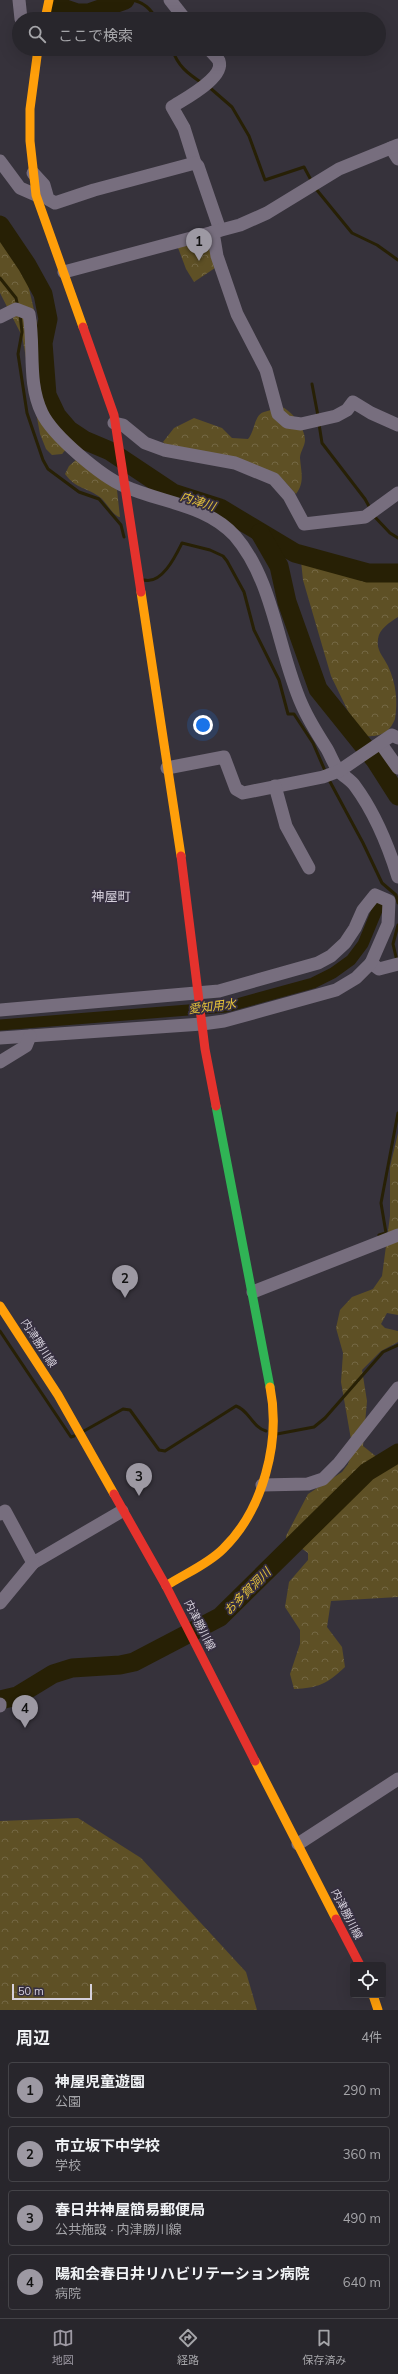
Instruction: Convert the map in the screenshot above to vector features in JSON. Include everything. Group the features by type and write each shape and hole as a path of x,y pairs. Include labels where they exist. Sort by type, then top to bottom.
{"street":[{"path":"19,0 20,12"},
{"path":"46,12 49,0"},
{"path":"170,0 179,12"},
{"path":"37,56 30,109 30,141 36,195 49,236 64,272 115,426 180,851 202,1024 273,1402 273,1431 269,1465 254,1502 222,1549 166,1586"},
{"path":"215,56 219,61 219,72 212,80 172,108 184,128 195,163 198,166 216,231 217,256 237,314 266,370 278,414 287,422 301,424 336,416 347,410 353,402 371,413 398,424"},
{"path":"64,272 240,225 267,213 340,169 396,151"},
{"path":"0,161 20,188 36,195"},
{"path":"33,173 44,185 48,199 55,203 94,190 195,163"},
{"path":"49,236 55,203"},
{"path":"0,317 16,309 29,314 31,327 33,384 42,413 54,432 104,474 124,485 191,507 205,514 220,523 242,545 264,590 302,704 339,771 354,785 374,817 385,839 398,877"},
{"path":"115,426 123,425 145,443 235,463 274,480 289,496 304,524 365,517 398,493"},
{"path":"167,768 224,757 236,789 243,793 323,777 339,771 381,744 392,735 398,738"},
{"path":"381,744 398,768"},
{"path":"275,786 286,826 309,868"},
{"path":"0,1010 219,991 260,981 318,963 331,956 344,943 355,928 363,910 375,895 389,901 388,924 370,963 356,978 336,990 224,1021 202,1024 0,1038"},
{"path":"370,963 379,968 398,964"},
{"path":"0,1062 26,1046 30,1036"},
{"path":"253,1292 398,1235"},
{"name":"内津勝川線","path":"0,1306 58,1395 122,1511 166,1586 358,1962"},
{"path":"262,1485 308,1484 323,1479 339,1463 398,1388"},
{"path":"0,1514 5,1511 33,1563"},
{"path":"0,1603 33,1563 122,1511"},
{"path":"298,1844 398,1779"},
{"path":"374,1998 378,2010"}],"green space":[{"path":"0,233 24,267 37,323 42,365 52,399 71,437 68,447 62,454 52,455 46,449 40,434 22,336 0,293"},
{"path":"208,236 218,266 194,282 186,269 177,245"},
{"path":"280,406 289,411 297,420 303,430 305,440 300,458 302,472 301,485 296,494 286,483 167,446 163,442 174,428 194,418 222,428 232,438 248,439 258,416"},
{"path":"77,459 112,483 117,490 120,517 117,516 96,494 78,486 65,474 69,466"},
{"path":"310,549 343,557 382,581 398,578 398,617 380,632 378,639 379,650 388,666 395,685 395,719 389,729 377,736 360,736 331,676 303,580 301,561"},
{"path":"398,1133 398,1315 387,1313 381,1324 385,1328 398,1331 398,1342 381,1351 362,1370 367,1401 363,1446 388,1466 398,1459 398,1597 331,1601 327,1627 342,1647 345,1667 322,1684 310,1688 294,1689 290,1674 300,1644 300,1630 285,1607 289,1582 308,1560 308,1553 297,1545 286,1545 286,1536 308,1494 342,1472 348,1464 353,1451 341,1382 343,1353 336,1328 340,1310 352,1297 373,1289 382,1276 390,1216 390,1167"},
{"path":"78,1818 141,1858 246,1972 257,2010 0,2010 0,1821"}],"waterway":[{"path":"92,12 125,0"},
{"path":"132,0 140,2 152,12"},
{"path":"54,5 74,12"},
{"path":"175,56 184,69 202,83"},
{"path":"209,87 232,107 249,136 265,180 304,167 311,180"},
{"path":"316,189 352,233 377,245 398,260"},
{"name":"内津川","path":"0,225 27,265 43,294 48,319 43,343 47,395 57,416 69,430 84,440 110,451 173,493 220,508 295,553 368,573 398,573"},
{"path":"0,278 16,298 18,307"},
{"path":"20,314 22,332 18,354 27,413 43,460 48,469 79,492 99,499 121,525 124,537"},
{"path":"312,384 318,416"},
{"path":"319,424 322,443 365,499 371,510"},
{"path":"373,515 390,533 398,538"},
{"name":"内津川","path":"260,533 279,566 287,602 318,689 375,760 398,796"},
{"path":"144,580 151,580 162,574 168,568 182,543 210,550 223,556 244,592 254,630 279,680 288,714 294,714 313,743 326,773"},
{"path":"328,778 363,843 382,883 396,895 398,903"},
{"name":"愛知用水","path":"0,1025 226,1007 313,983 333,973 351,960 363,944 380,903"},
{"path":"397,961 393,944 398,925"},
{"path":"380,1238 379,1235 386,1233 381,1203 398,1113"},
{"path":"0,1331 71,1437 74,1436"},
{"path":"277,1434 314,1427 325,1418 383,1352 398,1345"},
{"path":"84,1431 123,1409 130,1410 159,1450 165,1451 236,1406 244,1411 257,1426 266,1431"},
{"name":"お多賀洞川","path":"0,1700 17,1696 53,1674 72,1668 120,1665 134,1662 220,1617 367,1472 398,1453"}],"traffic: fast":[{"path":"216,1106 270,1387"}],"traffic: slow":[{"path":"46,12 49,0"},
{"path":"37,56 30,109 30,141 36,195 83,327"},
{"path":"141,592 181,856"},
{"path":"0,1306 58,1395 114,1494"},
{"path":"166,1586 203,1565 217,1555 237,1533 249,1515 266,1474 271,1452 273,1408 270,1387"},
{"path":"255,1761 336,1919"},
{"path":"374,1998 378,2010"}],"traffic: jam":[{"path":"83,327 114,415 141,592"},
{"path":"181,856 205,1049 216,1106"},
{"path":"114,1494 166,1586 255,1761"},
{"path":"336,1919 358,1962"}],"place":[{"name":"神屋児童遊園","path":"199,261"},
{"name":"市立坂下中学校","path":"125,1298"},
{"name":"春日井神屋簡易郵便局","path":"139,1496"},
{"name":"陽和会春日井リハビリテーション病院","path":"25,1728"}],"district":[{"name":"神屋町","path":"111,896"}]}
